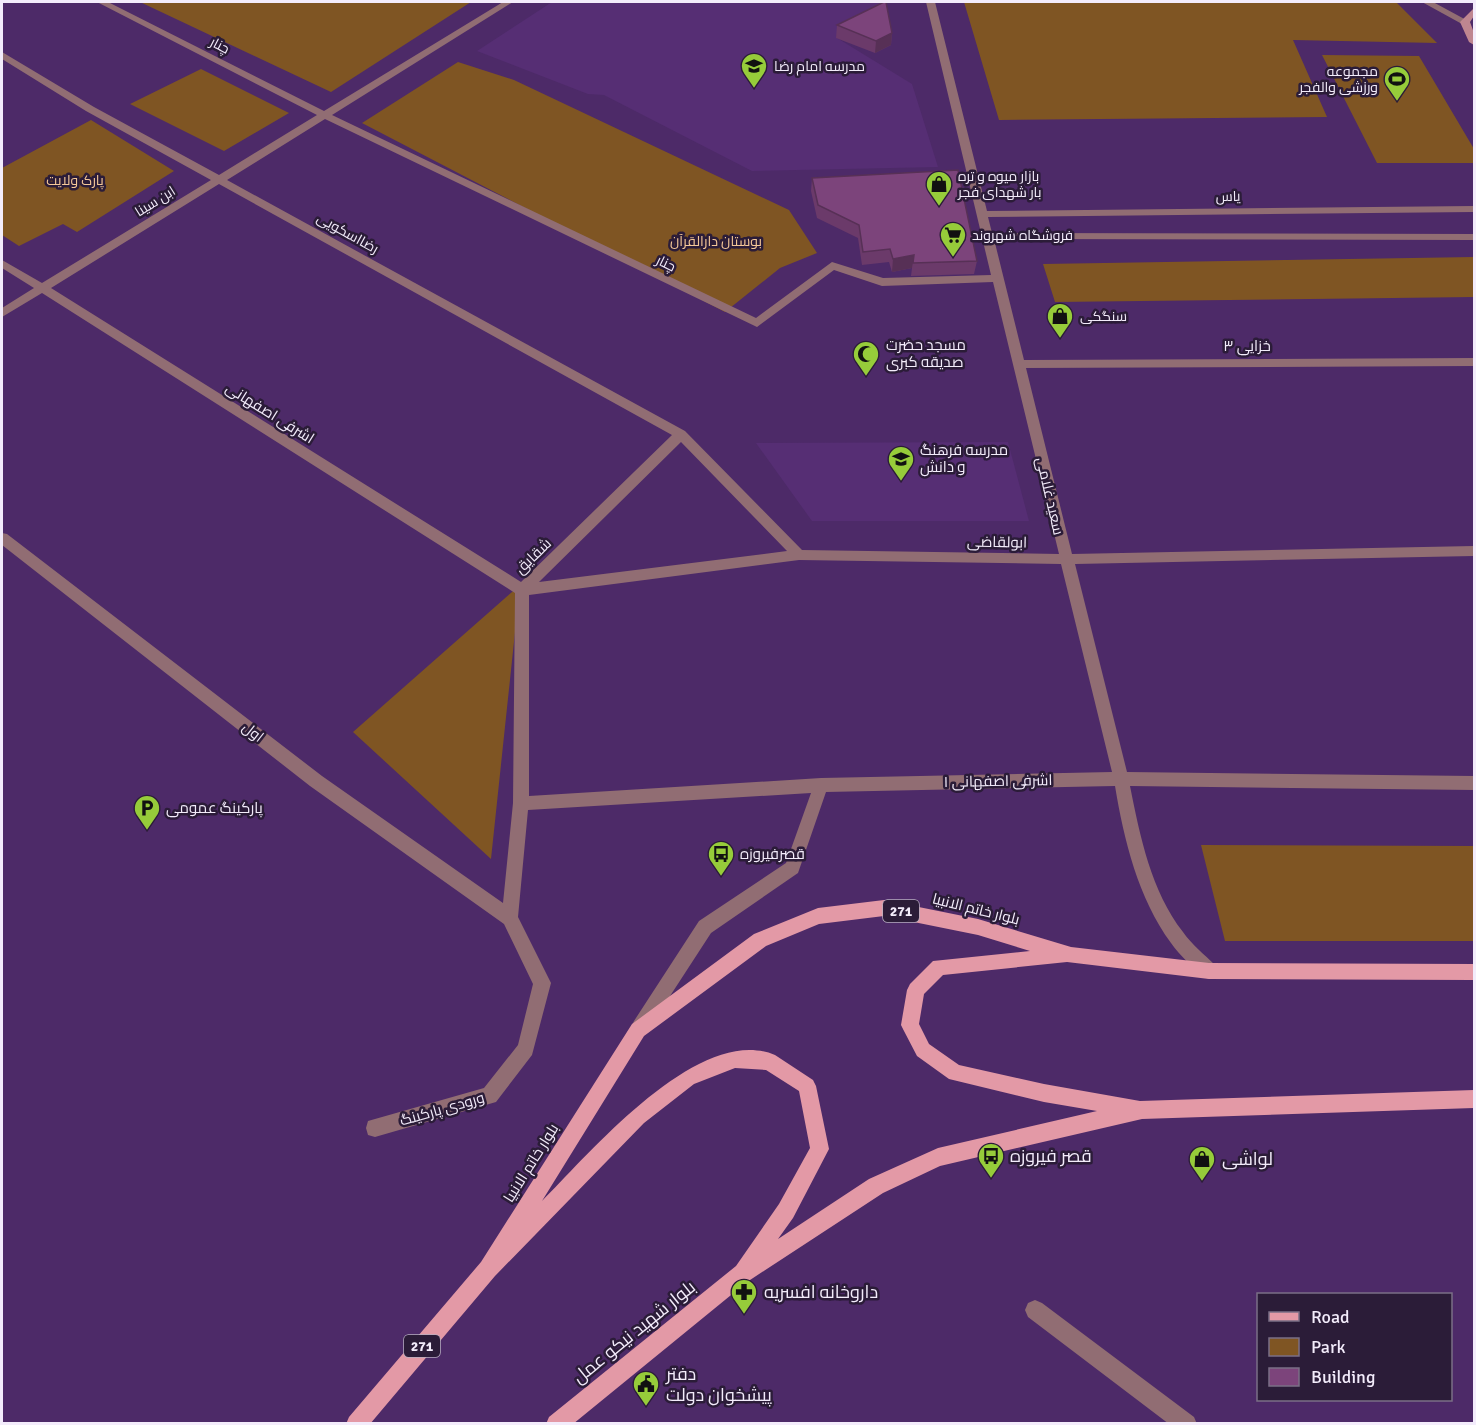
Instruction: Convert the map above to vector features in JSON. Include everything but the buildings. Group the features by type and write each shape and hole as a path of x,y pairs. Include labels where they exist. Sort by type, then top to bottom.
{"main road":[{"path":"1474,11 1465,22 1474,42"},
{"name":"بلوار خاتم الانبیا","path":"488,1269 638,1030 760,940 818,916 884,908 978,927 1071,955 1209,971 1474,972"},
{"path":"1071,955 939,967 916,990 910,1025 923,1050 955,1073 1142,1110"},
{"path":"488,1269 638,1117 688,1078 735,1059 769,1061 807,1086 820,1149 786,1211 740,1275"},
{"path":"740,1275 876,1186 938,1157 1142,1110 1474,1099"},
{"name":"271","path":"356,1424 488,1269"},
{"name":"بلوار شهید نیکو عمل","path":"556,1424 740,1275"}],"street":[{"name":"چنار","path":"102,2 324,115 757,323 832,266 882,282 998,278"},
{"path":"324,115 509,2"},
{"name":"سعید غلامی","path":"930,2 1120,779 1131,834 1150,889 1175,936 1209,971"},
{"path":"1427,2 1465,22"},
{"path":"1446,2 1465,22"},
{"name":"رضااسکویی","path":"2,56 90,109 681,434"},
{"name":"ابن سینا","path":"2,313 324,115"},
{"name":"یاس","path":"982,214 1474,209"},
{"path":"988,236 1474,237"},
{"name":"اشرفی اصفهانی","path":"2,263 522,590"},
{"name":"خزایی ۳","path":"1019,363 1474,362"},
{"path":"681,434 799,555"},
{"name":"شقایق","path":"510,918 521,803 522,590 681,434"},
{"name":"اول","path":"2,538 316,781 510,918"},
{"name":"ابولقاضی","path":"522,590 799,555 1066,559 1474,551"},
{"name":"اشرفی اصفهانی ۱","path":"521,803 821,785 1120,779 1474,783"},
{"path":"638,1030 705,927 792,868 821,785"},
{"name":"ورودی پارکینگ","path":"375,1128 490,1096 526,1049 542,983 510,918"},
{"path":"1035,1310 1186,1423"}],"shaded area":[{"name":"مدرسه امام رضا","path":"552,2 880,2 885,13 837,38 912,84 938,167 752,171 604,95 588,94 477,51"},
{"name":"مدرسه فرهنگ و دانش","path":"1008,442 1029,521 812,521 756,443"}],"green space":[{"path":"140,2 471,2 331,92"},
{"path":"964,2 1396,2 1437,43 1293,40 1327,117 999,120"},
{"name":"مجموعه ورزشی والفجر","path":"1322,55 1419,56 1474,149 1474,163 1377,163"},
{"name":"بوستان دارالقرآن","path":"458,62 514,80 789,210 817,253 780,268 725,312 362,123"},
{"path":"201,69 289,113 224,151 130,104"},
{"name":"پارک ولایت","path":"91,120 174,171 77,232 63,224 19,246 2,235 2,168"},
{"path":"1474,257 1474,297 1055,302 1043,264"},
{"path":"520,585 491,859 353,732"},
{"path":"1201,845 1474,846 1474,941 1225,941"}],"place":[{"name":"مدرسه امام رضا","path":"754,89"},
{"name":"مجموعه ورزشی والفجر","path":"1397,102"},
{"name":"بازار میوه و تره‌ بار شهدای فجر","path":"939,207"},
{"name":"فروشگاه شهروند","path":"953,258"},
{"name":"سنگکی","path":"1060,339"},
{"name":"مسجد حضرت صدیقه کبری","path":"866,377"},
{"name":"مدرسه فرهنگ و دانش","path":"901,482"},
{"name":"پارکینگ عمومی","path":"147,831"},
{"name":"قصرفیروزه","path":"721,877"},
{"name":"قصر فیروزه","path":"991,1179"},
{"name":"لواشی","path":"1202,1182"},
{"name":"داروخانه افسریه","path":"744,1315"},
{"name":"دفتر پیشخوان دولت","path":"646,1407"}]}
